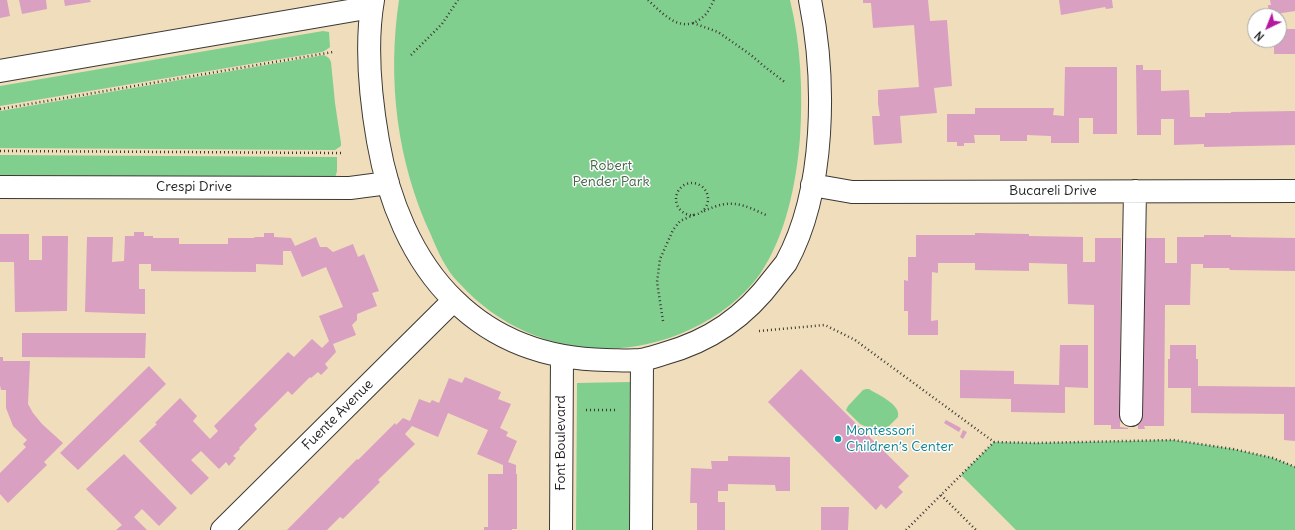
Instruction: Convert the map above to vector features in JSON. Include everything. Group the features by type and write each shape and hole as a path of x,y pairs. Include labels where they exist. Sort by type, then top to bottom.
{"street":[{"path":"0,71 373,4 369,69 380,152 388,184 403,224 431,275 470,315 491,329 515,342 562,357 582,360 642,360 674,351 697,342 733,321 760,297 785,264 801,228 812,185 820,133 820,79 816,30 810,0"},
{"name":"Crespi Drive","path":"0,187 350,188 388,184"},
{"name":"Bucareli Drive","path":"812,185 852,192 1295,191"},
{"path":"1131,414 1135,191"},
{"name":"Fuente Avenue","path":"222,530 454,300"},
{"name":"Font Boulevard","path":"561,530 562,357"},
{"path":"641,530 642,360"}],"path":[{"path":"411,56 442,24 458,0"},
{"path":"648,0 665,17 679,24 693,23 718,32 751,55 786,83"},
{"path":"693,23 706,13 714,0"},
{"path":"0,109 333,52"},
{"path":"0,151 344,153"},
{"path":"696,214 691,215 682,211 677,203 678,192 686,184 696,183 702,186 708,195 708,204 701,212"},
{"path":"663,321 657,282 660,259 673,230 680,221 716,206 728,203 744,204 768,216"},
{"path":"757,331 825,325 855,340 994,442 1035,443 1173,440 1233,449 1273,458 1295,467"},
{"path":"581,410 623,410"},
{"path":"906,530 994,442"},
{"path":"941,495 976,530"}],"green space":[{"name":"Robert Pender Park","path":"399,0 790,0 797,34 801,86 801,121 796,174 788,209 777,243 760,274 753,283 738,299 720,313 701,324 661,341 629,347 598,349 568,345 538,337 509,323 483,305 454,278 436,248 419,207 410,179 403,150 395,90 394,60"},
{"path":"323,31 329,32 330,47 322,52 0,106 0,86"},
{"path":"324,55 329,58 331,62 341,143 341,146 335,150 0,148 0,111"},
{"path":"0,155 337,157 337,171 335,178 0,175"},
{"path":"630,382 629,530 576,530 577,383"},
{"path":"869,389 888,400 893,404 898,412 898,417 879,436 876,436 867,427 860,424 846,410 863,390"},
{"path":"1173,440 1233,449 1273,458 1295,467 1295,530 1016,530 961,475 994,442 1035,443"}],"building":[{"path":"0,0 7,0 10,16 0,18"},
{"path":"19,0 46,0 47,9 22,14"},
{"path":"64,0 90,0 91,2 65,6"},
{"path":"863,0 928,0 930,21 947,20 952,86 934,88 937,113 900,116 902,143 874,145 872,116 880,116 878,90 919,87 914,25 873,28 871,3 863,3"},
{"path":"1059,0 1112,0 1113,8 1106,9 1105,7 1061,15"},
{"path":"1270,0 1295,0 1295,11 1287,12 1287,8 1268,8 1268,5 1271,5"},
{"path":"1287,29 1295,29 1295,54 1274,54 1274,48 1287,48"},
{"path":"1136,65 1143,65 1143,70 1161,70 1161,91 1189,90 1190,117 1205,117 1205,113 1295,111 1295,145 1204,147 1204,144 1174,145 1174,119 1161,119 1161,135 1137,135"},
{"path":"1065,67 1117,67 1117,134 1093,134 1093,118 1079,118 1079,143 1051,143 1051,136 1027,135 1027,141 1000,141 1000,135 974,135 975,143 964,143 964,146 957,146 957,142 947,142 947,114 975,114 975,108 1054,108 1053,115 1064,116"},
{"path":"134,232 144,232 144,236 153,236 153,238 179,238 179,244 228,244 228,238 264,237 264,233 274,233 274,237 291,238 295,246 316,237 320,247 327,247 333,252 353,244 358,257 364,254 379,291 372,293 377,306 357,314 357,320 352,325 356,335 333,344 336,352 325,364 328,368 321,375 318,372 311,378 310,377 292,395 288,391 254,425 257,429 239,448 240,449 233,456 236,458 229,466 226,462 219,469 201,451 191,460 209,478 191,495 139,441 157,424 155,423 180,398 197,416 193,421 210,439 218,431 214,426 288,352 294,357 312,339 322,348 329,341 319,316 343,307 326,267 302,277 291,251 283,251 283,265 256,264 256,272 151,271 151,264 139,264 139,289 145,289 145,314 85,312 87,237 113,237 112,262 124,261 125,236 134,236"},
{"path":"975,233 1083,237 1083,262 1095,262 1095,238 1121,238 1120,427 1128,429 1111,429 1111,425 1094,425 1094,305 1068,304 1067,264 1029,263 1029,271 975,270 975,263 938,263 938,273 932,272 931,321 938,320 938,335 908,335 908,311 904,311 904,280 908,281 908,257 916,257 916,235 975,235"},
{"path":"0,234 29,234 29,260 42,260 42,236 68,236 67,311 15,312 14,262 0,262"},
{"path":"1204,235 1295,238 1295,271 1230,270 1229,268 1203,268 1203,264 1191,264 1190,305 1165,305 1164,426 1144,426 1145,429 1138,429 1139,238 1165,238 1165,263 1177,263 1177,237 1204,237"},
{"path":"22,333 146,333 145,358 22,357"},
{"path":"1060,345 1088,345 1088,388 1065,387 1065,413 1011,412 1011,399 960,398 960,370 1014,371 1014,384 1059,385"},
{"path":"1170,345 1196,345 1196,359 1198,359 1198,386 1295,387 1295,441 1284,440 1284,414 1191,413 1191,388 1168,388 1168,359 1170,359"},
{"path":"0,357 3,357 3,361 30,361 28,404 42,424 63,443 44,462 47,465 8,503 0,494 0,473 26,447 23,444 27,440 13,426 6,408 6,390 1,390 0,385"},
{"path":"149,366 166,384 78,470 60,453"},
{"name":"Montessori Children’s Center","path":"801,369 909,476 898,487 903,492 886,509 881,504 876,510 768,402"},
{"path":"465,377 501,392 498,399 511,404 500,428 508,432 506,436 517,441 508,462 516,465 517,529 484,530 484,527 488,527 488,474 503,474 503,465 477,454 488,430 448,413 438,437 412,426 405,434 415,444 378,480 380,482 343,519 340,517 327,530 287,530 395,423 396,425 403,418 410,421 419,399 430,403 432,400 439,403 449,378 462,383"},
{"path":"946,420 961,428 959,432 944,423"},
{"path":"963,430 967,432 963,439 960,437"},
{"path":"124,454 177,508 159,526 142,509 134,517 147,530 116,530 122,525 86,489"},
{"path":"728,456 790,457 790,491 776,491 775,485 728,484 728,491 718,491 718,502 725,502 725,530 697,530 697,503 690,503 691,468 712,469 711,461 728,461"},
{"path":"821,507 849,507 848,530 821,530"}],"place":[{"name":"Montessori Children’s Center","path":"838,439"}]}
